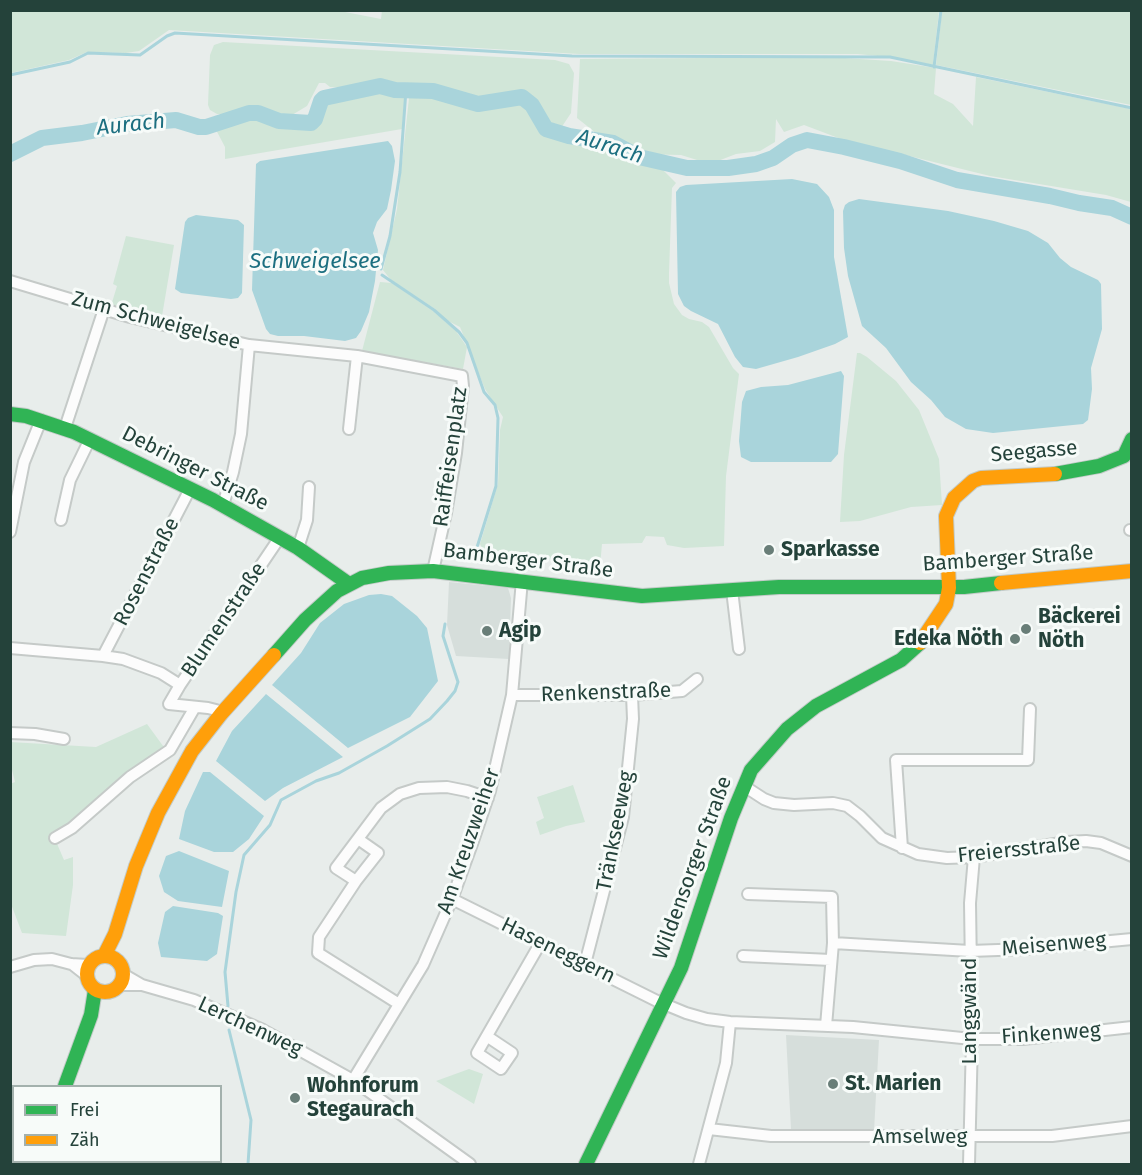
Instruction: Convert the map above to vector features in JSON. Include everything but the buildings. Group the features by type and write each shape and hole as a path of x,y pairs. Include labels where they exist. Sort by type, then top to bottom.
{"main road":[{"name":"Debringer Straße","path":"10,414 26,416 65,428 222,505 298,548 349,584"},
{"name":"Seegasse","path":"949,588 946,516 949,506 963,489 981,478 1057,474 1099,466 1124,456 1131,439"},
{"name":"Bamberger Straße","path":"110,957 136,866 158,813 192,751 221,714 304,620 325,600 349,584 362,579 389,573 433,571 642,596 830,586 949,588 1131,571"},
{"name":"Wildensorger Straße","path":"586,1164 681,968 714,866 751,770 787,729 816,706 901,660 923,641 946,604 949,588"},
{"path":"110,957 122,968 121,980 111,991 100,991 90,986 87,970 95,958 110,957"},
{"path":"65,1085 100,991"}],"street":[{"name":"Zum Schweigelsee","path":"10,281 130,317 249,345 241,434 233,472 222,505"},
{"path":"65,428 104,309"},
{"name":"Raiffeisenplatz","path":"249,345 357,356 462,376 463,386 454,463 433,571"},
{"path":"349,429 357,356"},
{"path":"10,532 24,462 41,420"},
{"path":"61,520 70,480 90,439"},
{"path":"298,548 307,520 309,487"},
{"name":"Rosenstraße","path":"103,656 190,489"},
{"name":"Blumenstraße","path":"195,707 170,704 180,685 280,537"},
{"name":"Am Kreuzweiher","path":"353,1080 423,965 452,899 488,798 512,695 522,580"},
{"path":"732,590 739,649"},
{"path":"10,648 123,659 161,674 180,685"},
{"name":"Renkenstraße","path":"512,695 632,695 682,691 697,679"},
{"name":"Tränkseeweg","path":"585,964 623,817 633,719 632,695"},
{"path":"55,838 72,828 130,777 170,750 195,707 216,710 221,714"},
{"path":"902,848 896,760 1028,760 1030,709"},
{"path":"10,733 36,734 64,739"},
{"name":"Freiersstraße","path":"744,786 764,800 774,803 794,805 833,803 847,806 882,838 902,848 928,855 947,858 974,857 1086,841 1101,843 1131,856"},
{"path":"356,881 336,868 381,808 400,794 419,788 447,787 488,798"},
{"path":"358,839 378,853 356,881 319,937 318,953 399,1004"},
{"name":"Langgwänd","path":"969,1164 972,1039 970,951 974,857"},
{"path":"748,894 832,897 833,943 826,1026"},
{"name":"Haseneggern","path":"452,899 663,1004 707,1019 730,1023"},
{"name":"Meisenweg","path":"833,943 970,951 1026,949 1131,939"},
{"path":"488,1037 541,942"},
{"path":"743,956 831,960"},
{"path":"10,967 34,960 52,959 87,970"},
{"name":"Lerchenweg","path":"121,980 194,1000 263,1030 353,1080 470,1164"},
{"path":"699,1164 726,1063 730,1023"},
{"name":"Finkenweg","path":"730,1023 826,1026 972,1039 1023,1039 1131,1027"},
{"name":"Amselweg","path":"709,1129 771,1136 969,1137 1052,1136 1131,1126"}],"shaded area":[{"path":"449,582 508,588 511,598 509,659 456,656 447,625"},
{"name":"St. Marien","path":"786,1035 879,1040 874,1131 791,1129"}],"green space":[{"path":"382,10 939,11 933,65 858,54 579,54 169,30 139,51 87,52 69,60 11,73 11,11 340,11 381,19"},
{"path":"942,11 1131,11 1131,105 936,65"},
{"path":"223,42 555,60 569,64 574,73 571,113 558,129 545,119 537,104 527,96 514,95 489,100 473,99 439,89 400,86 375,80 345,88 330,87 325,83 319,83 307,106 292,115 282,116 257,107 228,114 217,114 210,110 208,105 210,55 214,45"},
{"path":"829,57 891,61 936,68 934,94 953,104 973,126 976,77 1131,109 1131,202 1106,195 990,176 841,139 804,125 784,132 776,119 775,142 760,151 736,154 710,164 681,155 638,154 615,140 601,137 577,118 580,59"},
{"path":"375,88 405,94 402,129 225,159 225,147 214,126 248,114 282,123 303,126 312,124 324,110 324,100 330,97 357,95 363,90"},
{"path":"416,94 438,94 446,99 475,108 494,104 522,103 541,127 552,135 613,145 643,162 659,166 676,183 672,188 669,273 674,304 682,315 709,327 733,368 739,374 726,476 724,546 684,548 667,545 664,537 646,536 642,543 602,544 600,566 488,551 482,548 480,544 498,484 500,430 503,417 485,389 460,327 444,319 435,309 391,280 383,270 397,209 409,98"},
{"path":"126,236 174,245 161,322 110,309 117,286 113,284"},
{"path":"380,282 392,283 433,311 456,331 467,347 463,369 362,351"},
{"path":"857,353 867,357 896,381 919,410 939,459 942,505 911,507 860,521 840,522 844,455"},
{"path":"147,724 166,750 128,771 69,825 52,832 64,860 73,857 73,885 66,936 22,933 11,904 10,784 15,782 11,766 10,742 96,747"},
{"path":"573,785 585,822 540,835 536,822 544,818 537,797"},
{"path":"469,1069 483,1074 474,1104 436,1081"}],"water":[{"name":"Schweigelsee","path":"388,141 392,146 395,161 391,190 387,209 377,222 373,233 378,250 375,281 369,312 361,331 356,338 345,341 270,334 266,329 252,290 256,164 260,161"},
{"path":"792,179 817,184 829,197 834,210 834,257 848,337 798,357 756,369 743,367 735,357 718,324 684,306 678,294 676,192 680,187 686,185"},
{"path":"859,199 948,211 1028,231 1048,243 1071,267 1098,280 1101,284 1102,329 1091,368 1092,389 1088,420 1083,424 993,433 966,429 945,417 931,400 911,382 886,348 862,326 848,276 844,248 843,211 849,202"},
{"path":"196,215 238,220 244,225 242,293 238,298 181,293 175,289 185,222"},
{"path":"841,371 844,376 838,454 831,462 751,462 741,457 739,441 742,402 746,391 761,387 788,385"},
{"path":"369,595 392,596 417,616 427,628 438,681 410,717 348,748 272,685 301,653 320,623 344,604"},
{"path":"266,694 343,757 283,788 265,801 216,761 232,731"},
{"path":"203,772 210,772 264,816 249,839 233,852 214,852 179,839 185,811"},
{"path":"179,851 229,871 222,907 178,901 164,892 159,876 166,856"},
{"path":"173,906 218,913 223,916 217,954 207,961 161,957 158,943 165,912"}],"waterway":[{"path":"934,67 941,10"},
{"path":"10,75 70,62 88,53 140,55 175,33 572,56 890,57 1132,108"},
{"name":"Aurach","path":"10,154 42,138 127,124 176,120 206,127 249,113 258,113 279,121 311,123 324,98 380,86 395,90 433,91 478,104 522,97 532,105 546,129 569,136 613,143 639,157 687,168 728,168 756,164 773,158 792,145 807,140 900,161 957,180 1112,208 1132,217"},
{"path":"381,269 390,236 400,172 406,90"},
{"path":"382,275 434,310 459,332 467,343 484,392 495,405 498,418 496,486 474,557"},
{"path":"228,1006 225,972 236,892 244,855 270,825 281,800 316,781 339,773 387,746 430,719 447,701 455,691 458,682 443,636 445,624"},
{"path":"229,1030 251,1120 248,1164"}],"traffic: fast":[{"path":"10,414 26,416 74,432 213,500 298,548 349,584"},
{"path":"1055,474 1099,466 1124,456 1132,439"},
{"path":"274,655 305,620 337,591 362,578 389,573 433,571 642,596 779,587 964,587 1001,583"},
{"path":"586,1164 681,968 731,818 751,770 787,729 816,706 901,660 920,643"},
{"path":"65,1085 91,1015 95,990"}],"traffic: slow":[{"path":"920,643 946,604 949,588 946,516 954,498 973,481 981,478 1055,474"},
{"path":"1001,583 1132,571"},
{"path":"104,956 115,934 136,866 158,813 192,751 221,714 274,655"},
{"path":"105,956 118,961 123,974 118,987 105,992 92,987 87,974 92,961 105,956"}],"place":[{"name":"Sparkasse","path":"769,550"},
{"name":"Bäckerei Nöth","path":"1026,629"},
{"name":"Agip","path":"487,631"},
{"name":"Edeka Nöth","path":"1015,639"},
{"name":"St. Marien","path":"833,1084"},
{"name":"Wohnforum Stegaurach","path":"295,1098"}]}
